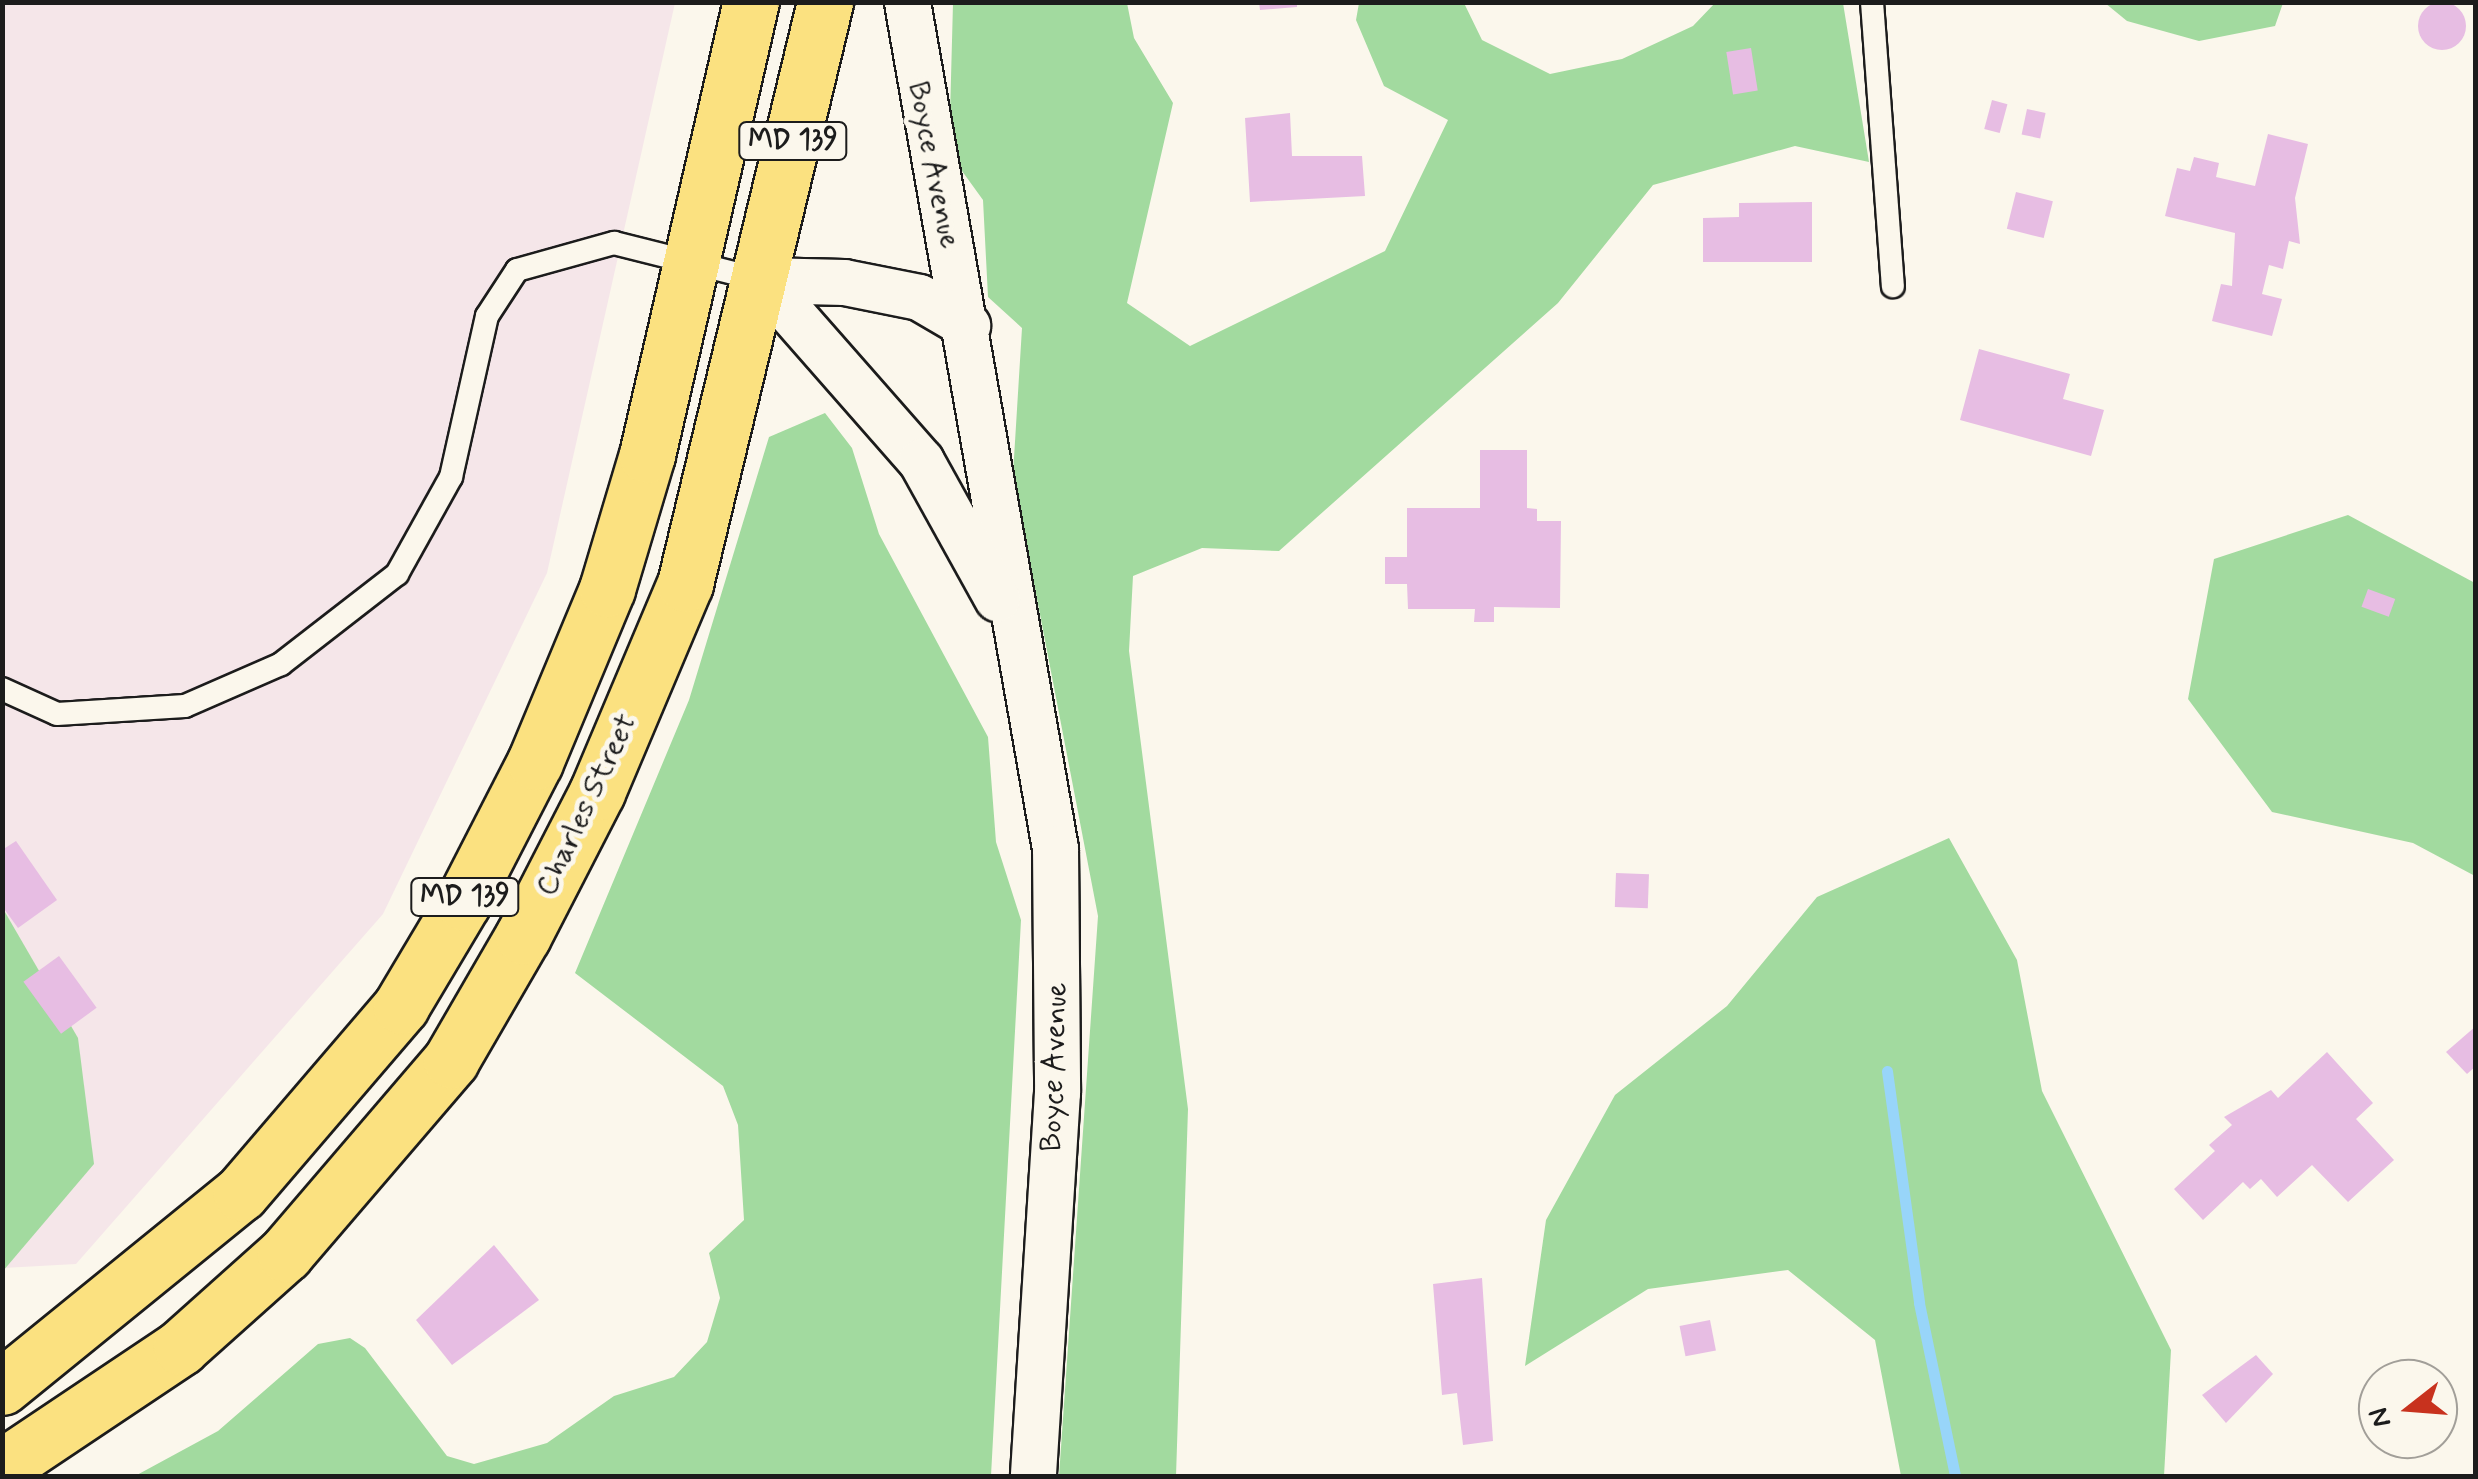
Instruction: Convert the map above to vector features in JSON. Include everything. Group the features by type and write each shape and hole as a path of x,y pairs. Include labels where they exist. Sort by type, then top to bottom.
{"main road":[{"name":"MD 139","path":"2,1387 241,1193 401,1006 535,762 607,590 692,260 752,2"},
{"name":"Charles Street","path":"2,1467 182,1346 285,1254 451,1060 597,792 685,584 762,280 825,2"}],"street":[{"name":"Boyce Avenue","path":"908,2 918,97 968,326 1027,658 1058,926 1033,1476"},
{"path":"762,280 844,282 919,297 968,326"},
{"name":"Boyce Avenue","path":"762,280 920,461 1027,658"}],"lane":[{"path":"1872,2 1893,286"},
{"path":"2,689 56,714 112,717 184,706 281,664 398,574 425,529 465,436 487,316 517,270 588,244 692,260 762,280"}],"shaded area":[{"path":"3,3 675,3 547,573 383,914 76,1264 3,1268"}],"green space":[{"path":"953,3 1127,3 1134,38 1173,103 1127,303 1190,346 1385,251 1448,120 1384,86 1356,20 1359,3 1464,3 1482,40 1550,74 1622,59 1693,26 1715,3 1843,3 1869,162 1795,146 1653,185 1558,303 1279,551 1202,548 1133,576 1129,651 1188,1109 1176,1476 1059,1476 1098,916 1013,474 1022,328 988,297 983,200 949,153"},
{"path":"2105,3 2283,3 2275,26 2199,41 2127,21"},
{"path":"825,413 852,448 879,534 988,737 996,842 1021,920 991,1476 135,1476 218,1431 318,1344 350,1338 365,1348 447,1456 474,1464 547,1443 614,1396 674,1377 707,1342 720,1298 709,1253 744,1220 738,1125 723,1086 575,973 689,700 769,437"},
{"path":"2348,515 2475,583 2475,876 2413,843 2272,812 2188,699 2214,559"},
{"path":"1949,838 2017,960 2042,1091 2171,1350 2164,1476 1901,1476 1875,1340 1788,1270 1648,1289 1525,1366 1546,1220 1615,1095 1727,1006 1817,897"},
{"path":"2,907 78,1038 94,1164 3,1271"}],"building":[{"path":"1259,2 1297,2 1297,7 1260,10"},
{"path":"2442,2 2459,9 2466,26 2459,43 2442,50 2425,43 2418,26 2425,9"},
{"path":"1751,48 1758,90 1733,94 1726,52"},
{"path":"1992,100 2007,104 2000,133 1984,129"},
{"path":"2027,109 2046,113 2040,138 2022,134"},
{"path":"1290,113 1292,156 1362,156 1365,196 1250,202 1245,118"},
{"path":"2268,134 2308,144 2295,198 2300,244 2289,241 2283,269 2269,265 2262,294 2282,299 2272,336 2212,321 2221,284 2232,286 2235,233 2165,216 2177,168 2190,171 2194,157 2219,163 2216,177 2255,186"},
{"path":"2016,192 2053,201 2044,238 2007,229"},
{"path":"1812,202 1812,262 1703,262 1703,218 1739,217 1739,203"},
{"path":"1979,349 2070,374 2063,399 2104,410 2091,456 1960,420"},
{"path":"1480,450 1527,450 1527,508 1537,509 1537,521 1561,521 1560,608 1494,607 1494,622 1474,622 1475,609 1408,609 1407,584 1385,584 1385,557 1407,557 1407,508 1480,508"},
{"path":"2368,589 2395,599 2389,617 2362,607"},
{"path":"16,841 57,900 18,928 2,906 2,850"},
{"path":"1616,873 1649,874 1648,908 1615,907"},
{"path":"59,956 97,1008 61,1034 23,982"},
{"path":"2476,1026 2476,1066 2467,1074 2446,1052"},
{"path":"2327,1052 2373,1103 2356,1119 2394,1160 2348,1202 2312,1165 2277,1197 2261,1179 2250,1189 2243,1182 2203,1220 2174,1189 2215,1151 2209,1145 2232,1125 2224,1117 2271,1090 2278,1098"},
{"path":"494,1245 539,1300 452,1365 416,1320"},
{"path":"1482,1278 1493,1441 1463,1445 1457,1393 1442,1395 1433,1284"},
{"path":"1710,1320 1716,1350 1685,1356 1680,1326"},
{"path":"2256,1355 2273,1374 2226,1423 2202,1395"}],"waterway":[{"path":"1887,1071 1919,1303 1955,1476"}]}
